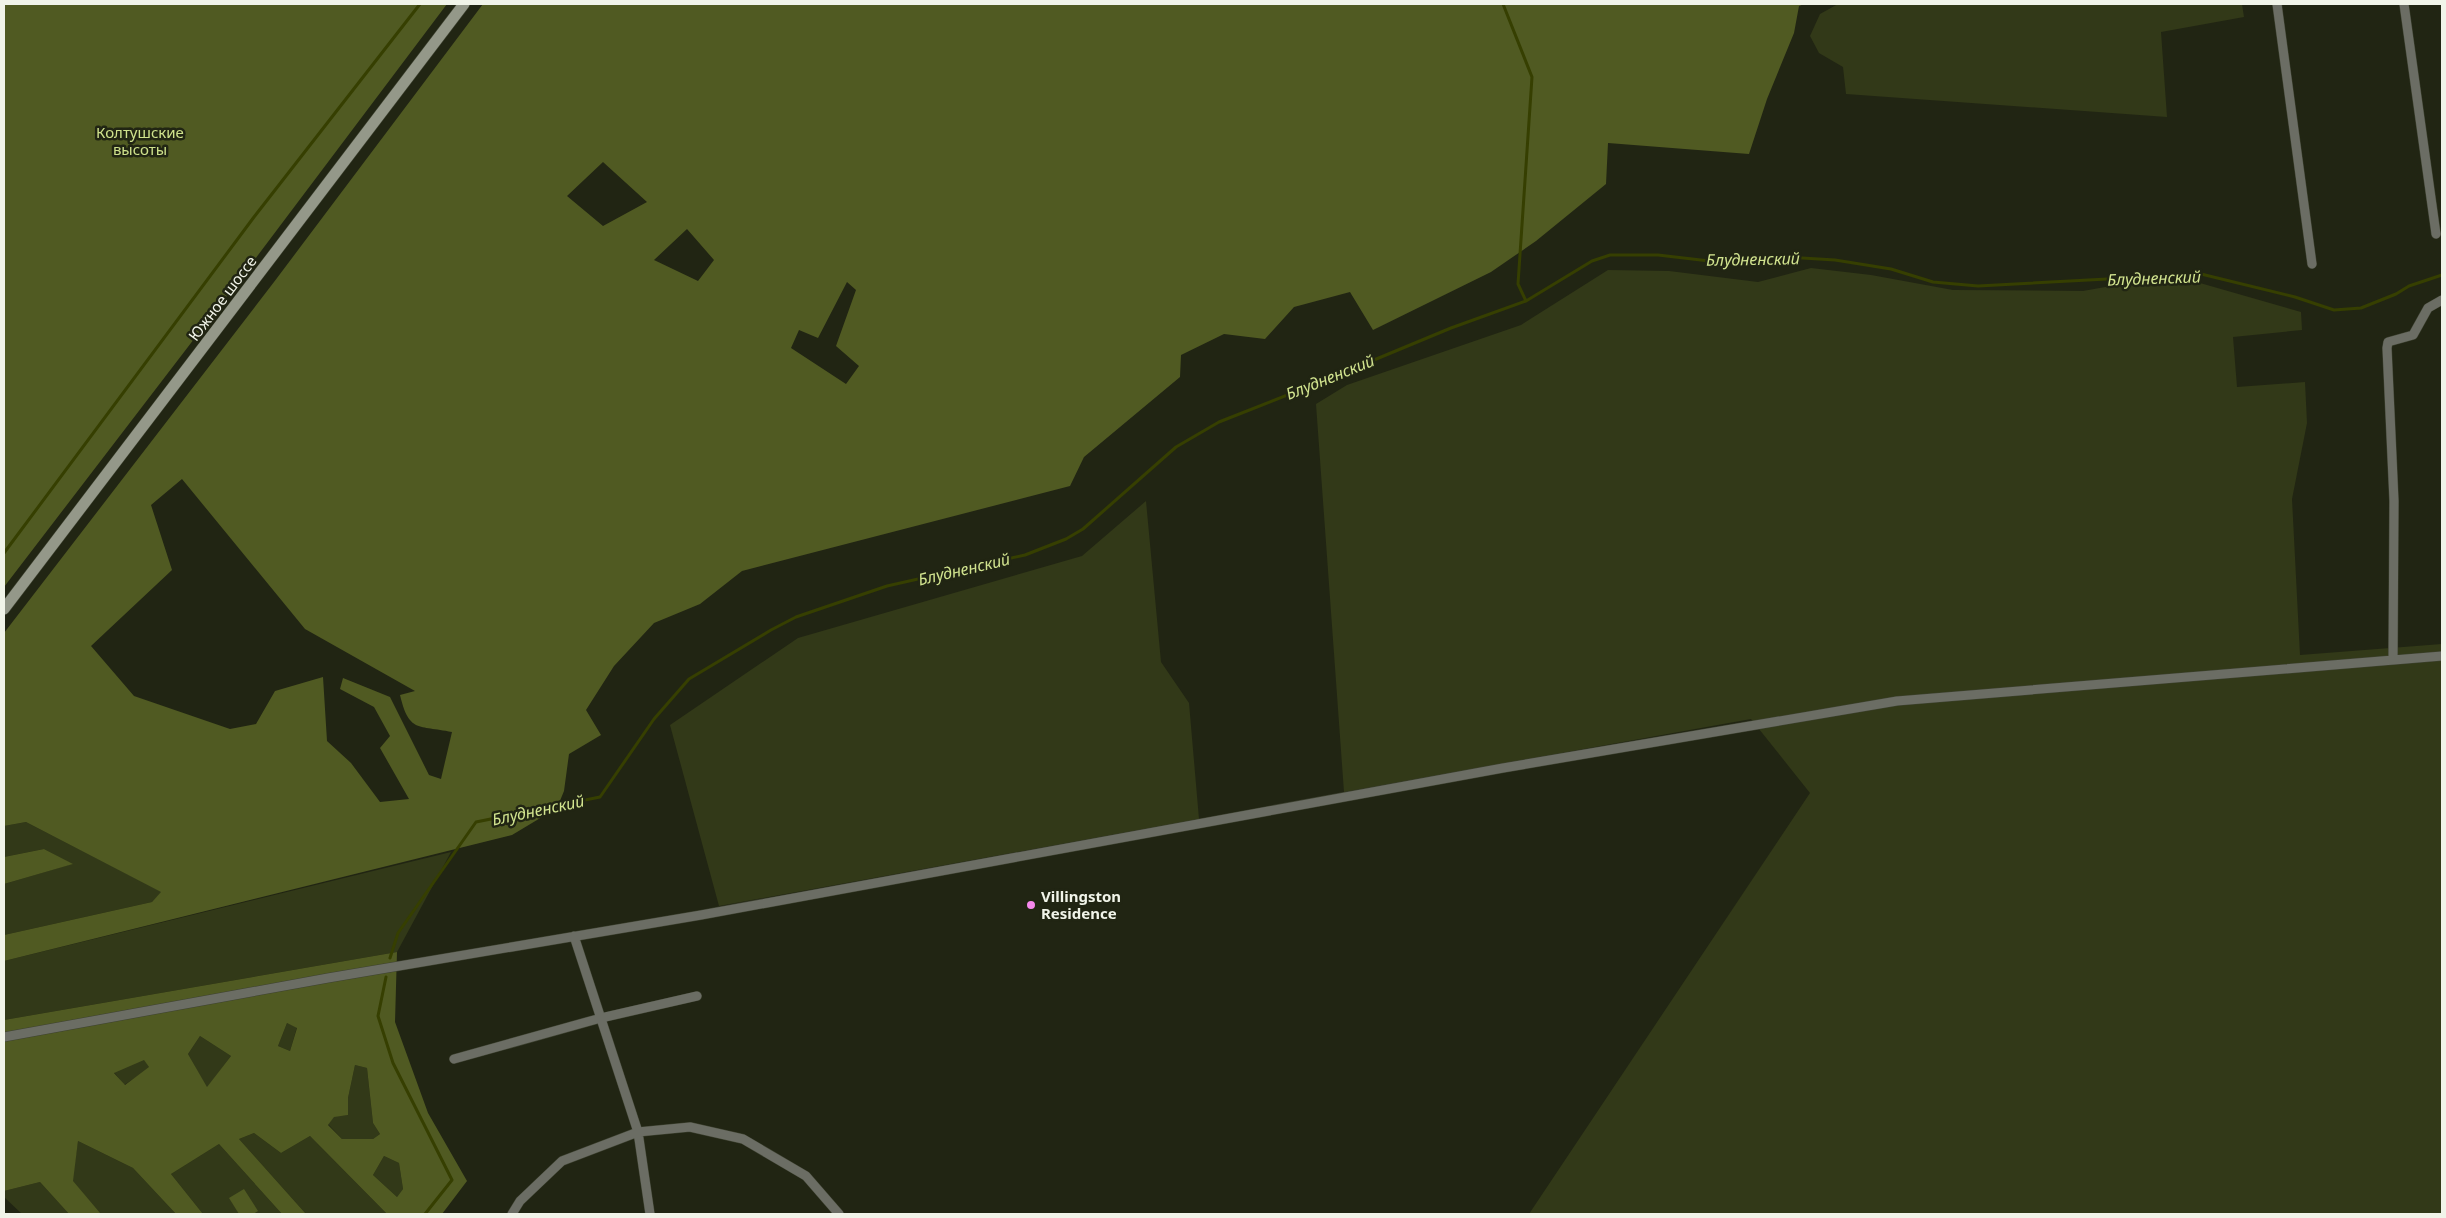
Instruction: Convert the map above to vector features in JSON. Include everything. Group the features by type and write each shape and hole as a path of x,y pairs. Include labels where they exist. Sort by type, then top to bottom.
{"street":[{"name":"Южное шоссе","path":"4,609 464,4"},
{"path":"2277,4 2312,264"},
{"path":"2404,4 2436,234"},
{"path":"2393,660 2394,501 2387,348 2388,342 2413,335 2428,308 2442,300"},
{"path":"4,1038 328,978 701,915 1493,770 1897,701 2442,656"},
{"path":"574,936 638,1132 650,1214"},
{"path":"454,1060 601,1018 697,996"},
{"path":"512,1214 520,1201 562,1161 638,1132 690,1127 743,1139 806,1176 839,1214"}],"green space":[{"name":"Колтушские высоты","path":"4,4 447,4 240,279 4,587"},
{"path":"483,4 1804,4 1799,6 1794,33 1767,99 1749,154 1608,143 1606,184 1536,241 1491,272 1373,330 1350,292 1294,307 1265,339 1224,334 1181,355 1180,377 1084,457 1070,486 742,571 700,604 654,623 614,666 586,710 601,735 569,754 564,791 557,808 512,835 4,961 4,935 152,902 161,892 26,822 4,826 4,633 274,282","holes":["603,162 647,202 603,226 567,196","687,229 714,260 698,281 654,260","847,282 856,290 836,346 859,366 846,384 791,348 799,330 818,338","182,479 305,629 415,691 400,695 403,707 411,722 423,727 452,732 441,779 429,775 390,697 343,678 340,689 374,707 390,736 380,748 409,799 380,802 351,763 327,741 323,677 275,691 256,724 230,729 134,696 91,646 172,570 151,505"]},
{"path":"1838,4 2242,4 2244,17 2161,32 2167,117 1846,94 1843,67 1819,53 1810,36 1820,14"},
{"path":"1811,268 1871,275 1953,290 2083,291 2122,284 2200,283 2301,312 2302,330 2233,337 2237,387 2305,382 2307,423 2292,499 2300,655 2442,644 2442,1214 1529,1214 1810,793 1751,719 1344,792 1316,404 1347,385 1521,325 1608,270 1669,271 1758,282"},
{"path":"1146,501 1161,662 1189,703 1199,819 719,906 670,725 798,638 1082,556"},
{"path":"26,822 162,892 152,902 4,935 4,884 72,864 44,849 4,857 4,826"},
{"path":"44,849 73,864 4,884 4,857"},
{"path":"451,852 397,952 4,1020 4,961"},
{"path":"397,952 395,1022 428,1113 467,1181 442,1214 387,1214 310,1136 281,1153 254,1133 239,1139 306,1214 282,1214 219,1144 171,1174 203,1214 176,1214 133,1168 78,1141 73,1181 101,1214 69,1214 40,1182 4,1191 4,1020","holes":["287,1023 297,1028 290,1051 278,1046","200,1036 231,1056 207,1087 188,1054","144,1060 149,1067 125,1085 114,1073","355,1065 367,1068 373,1123 380,1134 373,1139 342,1139 328,1125 334,1117 348,1115 348,1098","384,1156 399,1163 403,1189 397,1197 373,1175"]},
{"path":"287,1023 297,1027 290,1051 278,1046"},
{"path":"200,1036 231,1056 207,1088 188,1054"},
{"path":"144,1059 150,1068 124,1085 114,1072"},
{"path":"355,1065 367,1068 373,1123 380,1134 373,1139 342,1139 328,1124 334,1116 348,1115 348,1098"},
{"path":"254,1133 281,1153 310,1136 387,1214 306,1214 239,1139"},
{"path":"78,1141 133,1168 176,1214 101,1214 72,1181"},
{"path":"219,1144 282,1214 203,1214 171,1174"},
{"path":"384,1156 399,1163 403,1189 397,1197 373,1175"},
{"path":"40,1182 69,1214 22,1214 4,1197 4,1191"},
{"path":"244,1189 258,1211 253,1214 239,1214 229,1198"}],"waterway":[{"path":"4,553 254,217 420,4"},
{"path":"1503,4 1532,77 1518,284 1526,301"},
{"name":"Блудненский","path":"390,958 398,933 476,822 600,797 654,719 689,679 771,630 796,617 887,586 1025,555 1066,539 1083,529 1176,447 1219,422 1451,328 1526,301 1592,261 1610,255 1658,255 1718,262 1772,256 1835,260 1891,269 1933,282 1978,286 2201,274 2295,297 2334,310 2361,308 2396,294 2409,286 2442,275"},
{"name":"Блудненский","path":"386,977 378,1016 393,1063 452,1180 425,1214"}],"place":[{"name":"Villingston Residence","path":"1031,905"}]}
